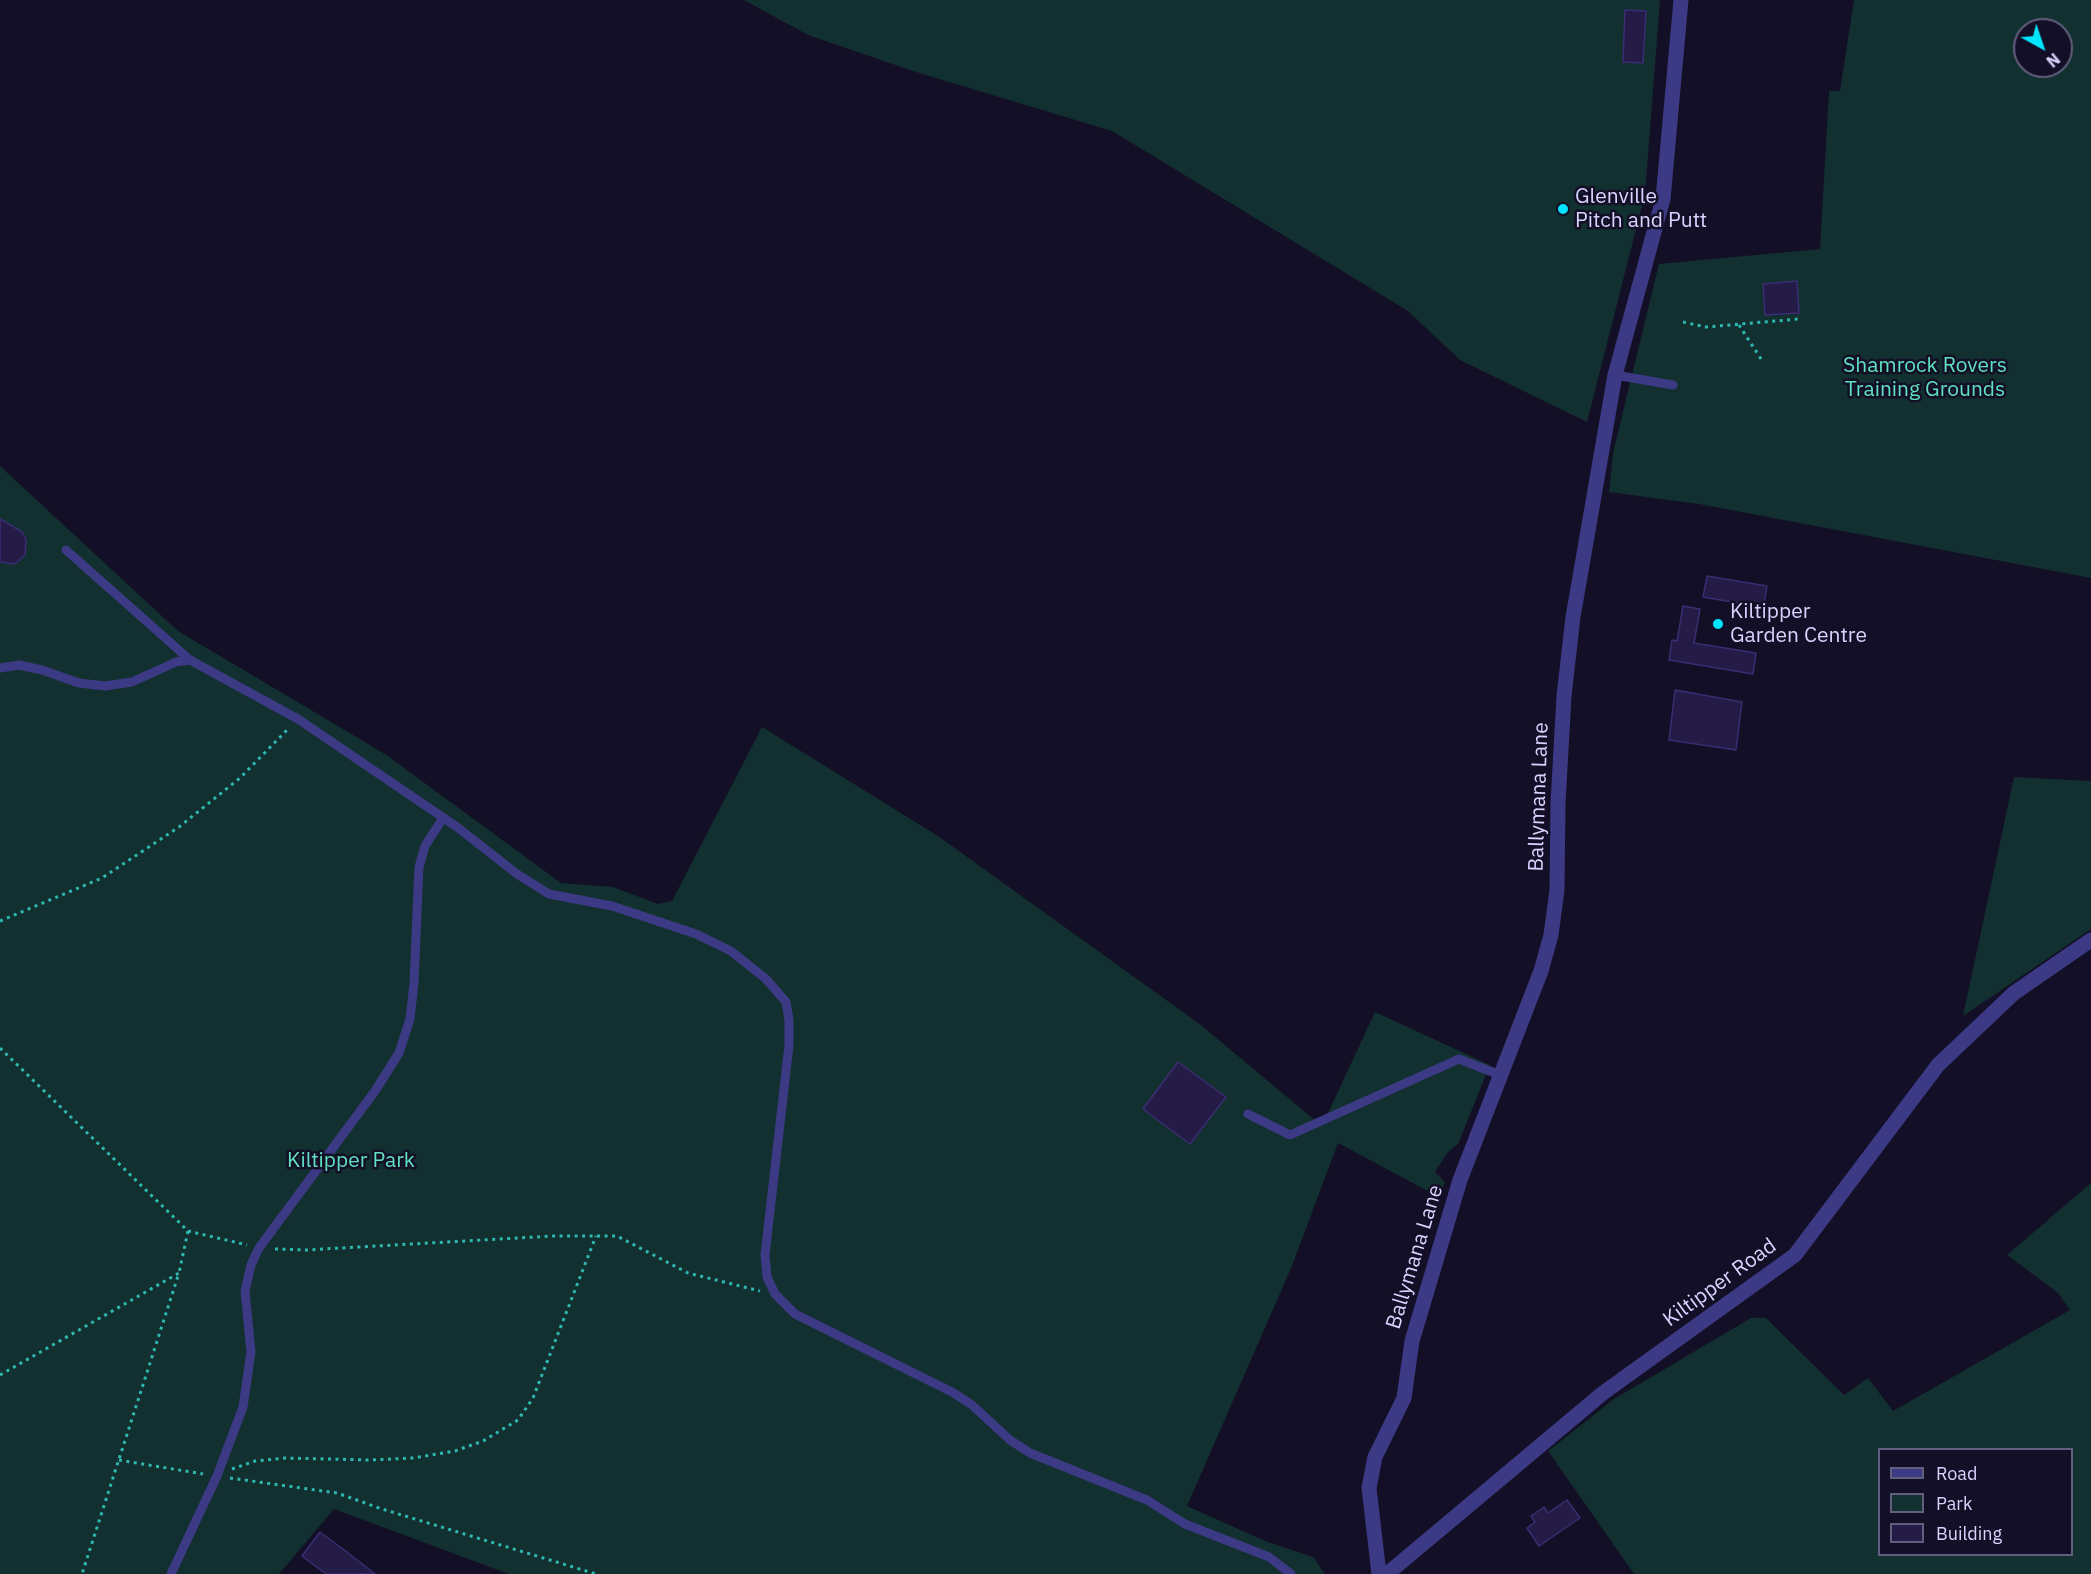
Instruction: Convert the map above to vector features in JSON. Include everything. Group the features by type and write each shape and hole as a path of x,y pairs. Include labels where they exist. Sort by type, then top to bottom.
{"street":[{"name":"Ballymana Lane","path":"1379,1574 1370,1488 1375,1457 1404,1398 1412,1341 1460,1180 1541,971 1551,934 1557,890 1558,803 1564,696 1575,606 1615,375 1663,199 1681,0"},
{"name":"Kiltipper Road","path":"1387,1574 1603,1393 1795,1255 1938,1065 2014,993 2091,940"}],"lane":[{"path":"1615,375 1672,385"},
{"path":"66,550 190,660 298,719 443,818 517,874 549,894 612,906 696,934 731,951 779,991 786,1002 789,1045 765,1255 767,1277 775,1294 795,1314 952,1392 972,1405 1010,1440 1030,1453 1147,1500 1185,1524 1269,1557 1291,1574"},
{"path":"0,668 19,665 42,670 79,683 105,686 132,682 176,662 190,660"},
{"path":"171,1574 217,1476 243,1407 251,1353 245,1292 251,1265 259,1248 375,1091 399,1053 410,1019 412,1001 419,867 425,846 443,818"},
{"path":"1248,1114 1290,1136 1459,1059 1500,1075"}],"path":[{"path":"1683,322 1707,327 1798,319"},
{"path":"1739,325 1763,362"},
{"path":"0,921 102,878 179,828 240,778 298,719"},
{"path":"0,1048 188,1231 259,1248 306,1250 617,1236 688,1273 775,1294"},
{"path":"82,1574 179,1273 188,1231"},
{"path":"217,1476 255,1461 285,1458 370,1460 413,1458 455,1451 483,1441 518,1420 533,1398 596,1236"},
{"path":"0,1376 179,1273"},
{"path":"119,1460 337,1493 382,1509 596,1574"}],"green space":[{"path":"744,0 1660,0 1645,194 1587,422 1460,360 1408,311 1112,131 916,72 808,35"},
{"name":"Shamrock Rovers Training Grounds","path":"1854,0 2091,0 2091,578 1699,504 1609,492 1613,453 1659,264 1820,249 1829,91 1840,91"},
{"name":"Kiltipper Park","path":"0,466 178,631 385,754 561,883 613,887 658,904 672,901 762,727 938,836 1201,1025 1322,1126 1375,1012 1490,1065 1458,1144 1447,1153 1435,1172 1445,1182 1439,1197 1338,1143 1292,1266 1187,1506 1265,1541 1313,1557 1325,1574 509,1574 334,1509 279,1574 0,1574"},
{"path":"2014,777 2091,781 2091,929 1963,1016"},
{"path":"2091,1183 2091,1574 1634,1574 1548,1451 1614,1399 1751,1318 1766,1318 1844,1395 1868,1378 1893,1411 2070,1310 2058,1293 2007,1255"}],"building":[{"path":"1625,10 1646,11 1643,63 1623,62"},
{"path":"1797,281 1799,313 1765,315 1763,284"},
{"path":"0,519 22,532 26,539 25,555 15,564 0,562"},
{"path":"1707,576 1767,586 1762,617 1743,614 1744,604 1703,597"},
{"path":"1683,606 1700,609 1694,643 1756,653 1753,674 1669,660 1672,640 1677,641"},
{"path":"1675,690 1742,702 1736,750 1669,740"},
{"path":"1178,1062 1226,1097 1190,1144 1143,1109"},
{"path":"1567,1500 1580,1518 1539,1546 1527,1528 1535,1522 1531,1516 1544,1507 1548,1513"},
{"path":"320,1532 375,1574 326,1574 302,1556"}],"place":[{"name":"Glenville Pitch and Putt","path":"1563,209"},
{"name":"Kiltipper Garden Centre","path":"1718,624"}]}
